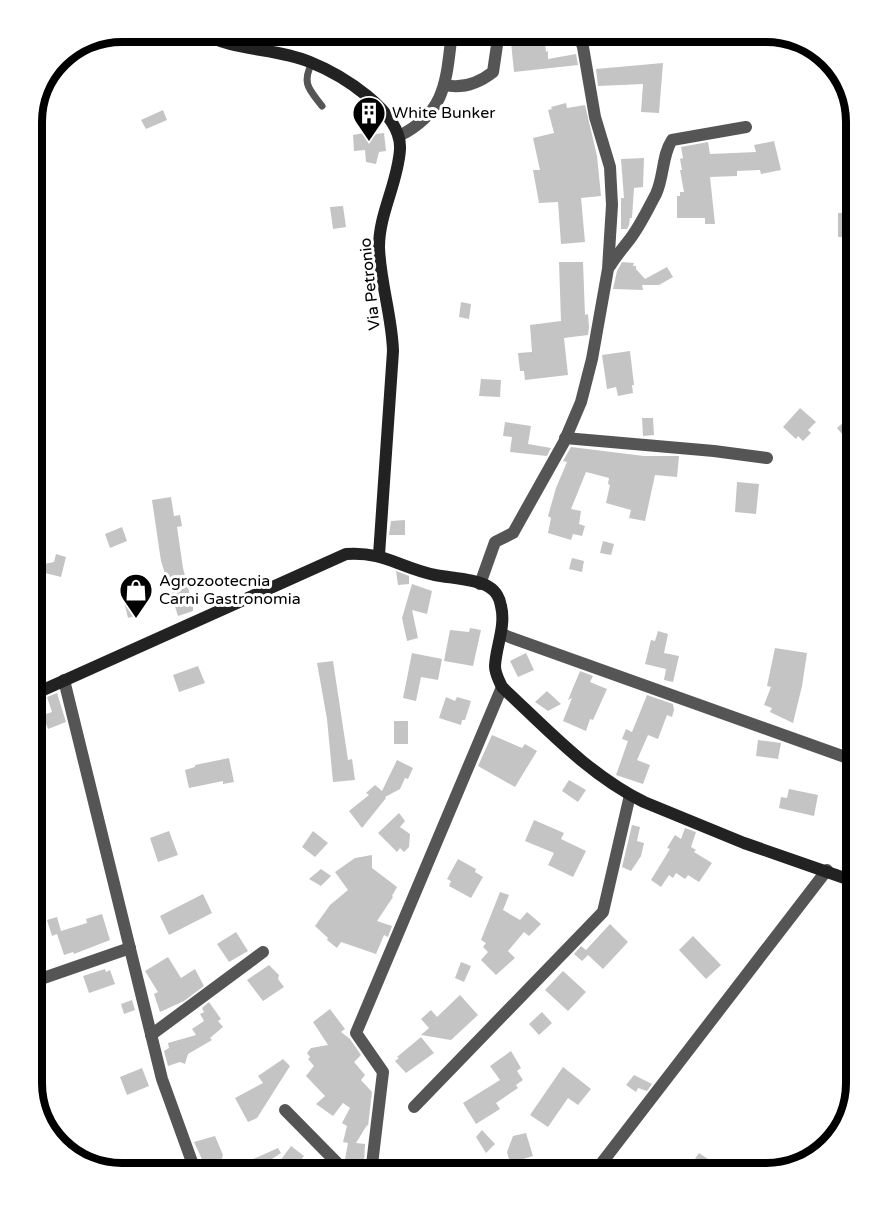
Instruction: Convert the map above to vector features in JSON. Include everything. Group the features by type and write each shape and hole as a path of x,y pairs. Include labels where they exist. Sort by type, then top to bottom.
{"street":[{"path":"220,42 291,56 312,63 339,77 383,109 393,121 399,136 415,128 426,118 439,100 444,85 450,42"},
{"path":"444,85 465,86 478,82 493,72 497,42"},
{"path":"480,584 495,542 513,533 565,438 581,402 592,359 608,269 612,205 610,167 595,117 581,42"},
{"path":"608,269 616,254 631,237 656,194 672,140 746,127"},
{"name":"Via Petronio","path":"379,555 393,351 392,326 379,248 380,228 398,163 399,136"},
{"path":"565,438 767,458"},
{"path":"42,690 346,554 379,555 433,575 489,586 498,595 502,607 501,634 495,665 496,675 502,687 594,770 630,795 744,843 846,878"},
{"path":"501,634 846,757"},
{"path":"64,680 162,1078 192,1163"},
{"path":"372,1163 383,1072 356,1033 502,687"},
{"path":"414,1107 603,912 630,795"},
{"path":"602,1163 827,870"},
{"path":"42,979 130,948"},
{"path":"152,1035 262,952"},
{"path":"285,1110 337,1163"}],"lane":[{"path":"312,63 306,76 308,87 322,106"}],"building":[{"path":"511,42 545,42 548,59 576,54 578,65 514,72"},
{"path":"663,63 659,113 641,112 643,84 598,86 596,69"},
{"path":"566,103 567,108 585,105 597,156 601,196 581,198 585,242 561,244 558,202 539,203 533,170 540,170 533,138 554,133 548,110"},
{"path":"163,110 167,120 146,129 141,120"},
{"name":"White Bunker","path":"375,131 375,134 384,133 386,151 379,152 376,164 366,162 365,150 354,151 353,135"},
{"path":"774,141 781,170 761,174 760,170 737,171 737,176 710,177 715,224 705,224 705,218 677,218 677,196 680,196 680,192 684,192 680,170 682,170 680,159 683,158 681,147 708,142 710,154 756,152 754,145"},
{"path":"644,158 643,187 634,188 632,218 630,218 627,229 621,229 621,198 624,198 621,159"},
{"path":"343,206 346,227 333,229 330,207"},
{"path":"838,213 846,213 846,237 838,237"},
{"path":"559,262 583,262 588,335 564,338 568,375 525,380 524,371 520,371 518,353 532,352 530,325 561,321"},
{"path":"622,262 634,263 633,266 636,266 645,279 667,267 673,277 659,285 642,285 643,290 613,289 617,271"},
{"path":"461,302 471,304 469,319 459,317"},
{"path":"630,351 633,393 618,396 616,387 607,389 602,355"},
{"path":"481,379 501,380 500,397 479,396"},
{"path":"800,408 816,422 808,430 811,433 803,441 798,436 796,439 783,427"},
{"path":"642,418 653,418 654,435 643,436"},
{"path":"846,420 846,439 837,428"},
{"path":"505,422 531,426 528,444 551,448 547,456 510,452 512,437 503,436"},
{"path":"571,447 644,456 679,456 677,477 655,475 645,521 629,518 631,510 606,503 610,485 608,484 609,478 586,472 571,509 581,511 579,524 585,526 582,536 573,534 571,540 548,533 551,518 548,516 567,462 563,461"},
{"path":"737,482 759,484 756,514 735,512"},
{"path":"171,497 174,516 180,515 182,526 177,527 183,568 193,607 193,611 178,616 161,561 152,500"},
{"path":"405,520 405,535 389,535 391,521"},
{"path":"122,527 127,541 110,548 105,534"},
{"path":"603,541 614,544 611,555 600,553"},
{"path":"56,554 66,557 61,577 42,572 42,564 54,562"},
{"path":"572,558 584,561 582,572 569,569"},
{"path":"396,571 409,576 409,584 398,585"},
{"path":"133,582 141,614 128,618 120,585"},
{"path":"412,584 432,591 427,614 412,610 418,638 407,641 402,618"},
{"path":"470,628 481,630 473,666 444,661 450,630 469,632"},
{"path":"658,631 668,634 664,653 679,656 673,682 664,680 666,669 645,664 651,640 655,641"},
{"path":"775,648 807,653 793,723 770,712 772,708 764,705 771,687 767,686"},
{"path":"412,653 442,659 438,680 421,677 416,701 403,698"},
{"path":"526,653 534,670 518,677 510,661"},
{"path":"333,661 348,760 352,759 355,780 333,782 327,719 317,663"},
{"path":"198,666 205,683 179,692 173,675"},
{"path":"580,671 593,676 590,682 607,689 586,731 563,721 572,698 568,700"},
{"path":"547,691 561,704 548,711 535,702"},
{"path":"57,693 66,722 48,729 43,715 52,712 47,697"},
{"path":"647,695 673,704 674,710 672,717 667,715 658,739 648,735 637,760 650,765 643,784 616,775 628,741 622,739 626,729 632,732"},
{"path":"446,697 455,701 457,697 471,701 461,725 439,718"},
{"path":"394,721 408,721 408,744 394,744"},
{"path":"492,735 522,748 525,744 537,751 515,787 478,766"},
{"path":"758,740 781,743 778,759 756,756"},
{"path":"229,758 234,782 223,784 223,781 189,788 185,770 195,765"},
{"path":"397,760 413,768 408,779 405,778 400,789 385,797 362,828 349,811 369,795 366,793 375,785 382,791"},
{"path":"569,780 586,790 578,802 562,791"},
{"path":"789,789 818,795 814,816 779,808 781,797 787,798"},
{"path":"399,813 405,821 400,827 410,834 409,847 404,852 400,848 397,852 378,833"},
{"path":"534,820 564,833 561,839 586,851 573,877 548,865 554,853 525,841"},
{"path":"632,825 640,827 637,841 644,843 641,856 631,871 622,867"},
{"path":"685,828 696,832 691,847 696,850 694,852 712,863 699,882 688,875 685,879 676,873 673,878 669,875 661,887 651,880 670,849 667,848 675,835 681,839"},
{"path":"169,831 178,855 158,862 150,838"},
{"path":"313,831 328,843 315,857 302,847"},
{"path":"843,843 846,843 846,862 842,862"},
{"path":"372,855 372,868 397,887 377,921 392,926 388,937 384,935 376,954 341,942 337,948 315,926 330,905 348,890 335,872 355,858"},
{"path":"458,859 476,869 475,872 483,877 471,898 449,886 451,881 447,879"},
{"path":"321,869 331,876 321,886 309,879"},
{"path":"500,892 509,895 503,910 520,920 527,912 541,924 529,936 524,932 508,951 515,958 496,975 481,960 488,952 483,947 486,943 481,940"},
{"path":"203,894 212,913 169,935 160,916"},
{"path":"102,914 110,940 74,954 73,952 64,955 57,934 52,936 47,920 57,917 61,931 87,923 86,919"},
{"path":"610,924 628,942 603,969 588,955 582,961 574,954 581,946 586,950"},
{"path":"236,932 248,951 229,962 217,944"},
{"path":"693,936 721,965 706,979 679,950"},
{"path":"168,957 181,978 195,969 204,986 184,1001 160,1012 154,994 158,992 145,971"},
{"path":"461,962 471,966 464,982 455,978"},
{"path":"269,965 279,975 278,979 284,987 263,1001 247,980"},
{"path":"105,969 106,972 110,970 115,984 89,993 83,976"},
{"path":"563,971 586,992 568,1011 545,990"},
{"path":"460,995 478,1015 451,1040 421,1035 429,1028 421,1019 431,1010 437,1017"},
{"path":"132,1000 135,1010 124,1014 121,1004"},
{"path":"209,1002 221,1019 218,1021 223,1027 210,1038 212,1040 188,1054 185,1064 180,1062 168,1066 164,1051 169,1048 168,1043 196,1035 192,1029 204,1021 200,1014 204,1012 202,1008"},
{"path":"330,1009 345,1029 341,1032 350,1039 361,1055 354,1062 365,1075 361,1080 372,1092 368,1126 356,1143 365,1144 364,1163 345,1159 348,1143 343,1142 347,1126 342,1123 350,1108 343,1103 333,1116 316,1104 325,1096 306,1076 314,1066 308,1059 310,1057 307,1053 311,1048 328,1045 313,1022"},
{"path":"542,1012 552,1023 539,1035 529,1024"},
{"path":"421,1037 434,1053 406,1073 395,1061"},
{"path":"511,1051 521,1068 517,1071 523,1080 516,1085 518,1088 496,1103 500,1109 476,1124 463,1103 500,1080 490,1066"},
{"path":"283,1059 290,1066 257,1118 248,1122 235,1098 263,1083 258,1076"},
{"path":"563,1067 591,1089 578,1105 568,1098 548,1127 530,1115"},
{"path":"142,1068 149,1086 127,1095 120,1077"},
{"path":"634,1075 652,1084 647,1091 638,1088 636,1092 626,1085"},
{"path":"482,1130 495,1144 486,1153 476,1137"},
{"path":"526,1133 533,1156 510,1163 507,1152 513,1136"},
{"path":"215,1136 223,1155 221,1163 204,1163 194,1142"},
{"path":"291,1146 304,1156 299,1163 278,1163"},
{"path":"278,1148 281,1153 266,1163 252,1163 251,1160"},
{"path":"699,1153 708,1159 705,1163 692,1163"}],"place":[{"name":"White Bunker","path":"369,142"},
{"name":"Agrozootecnia Carni Gastronomia","path":"136,619"}]}
